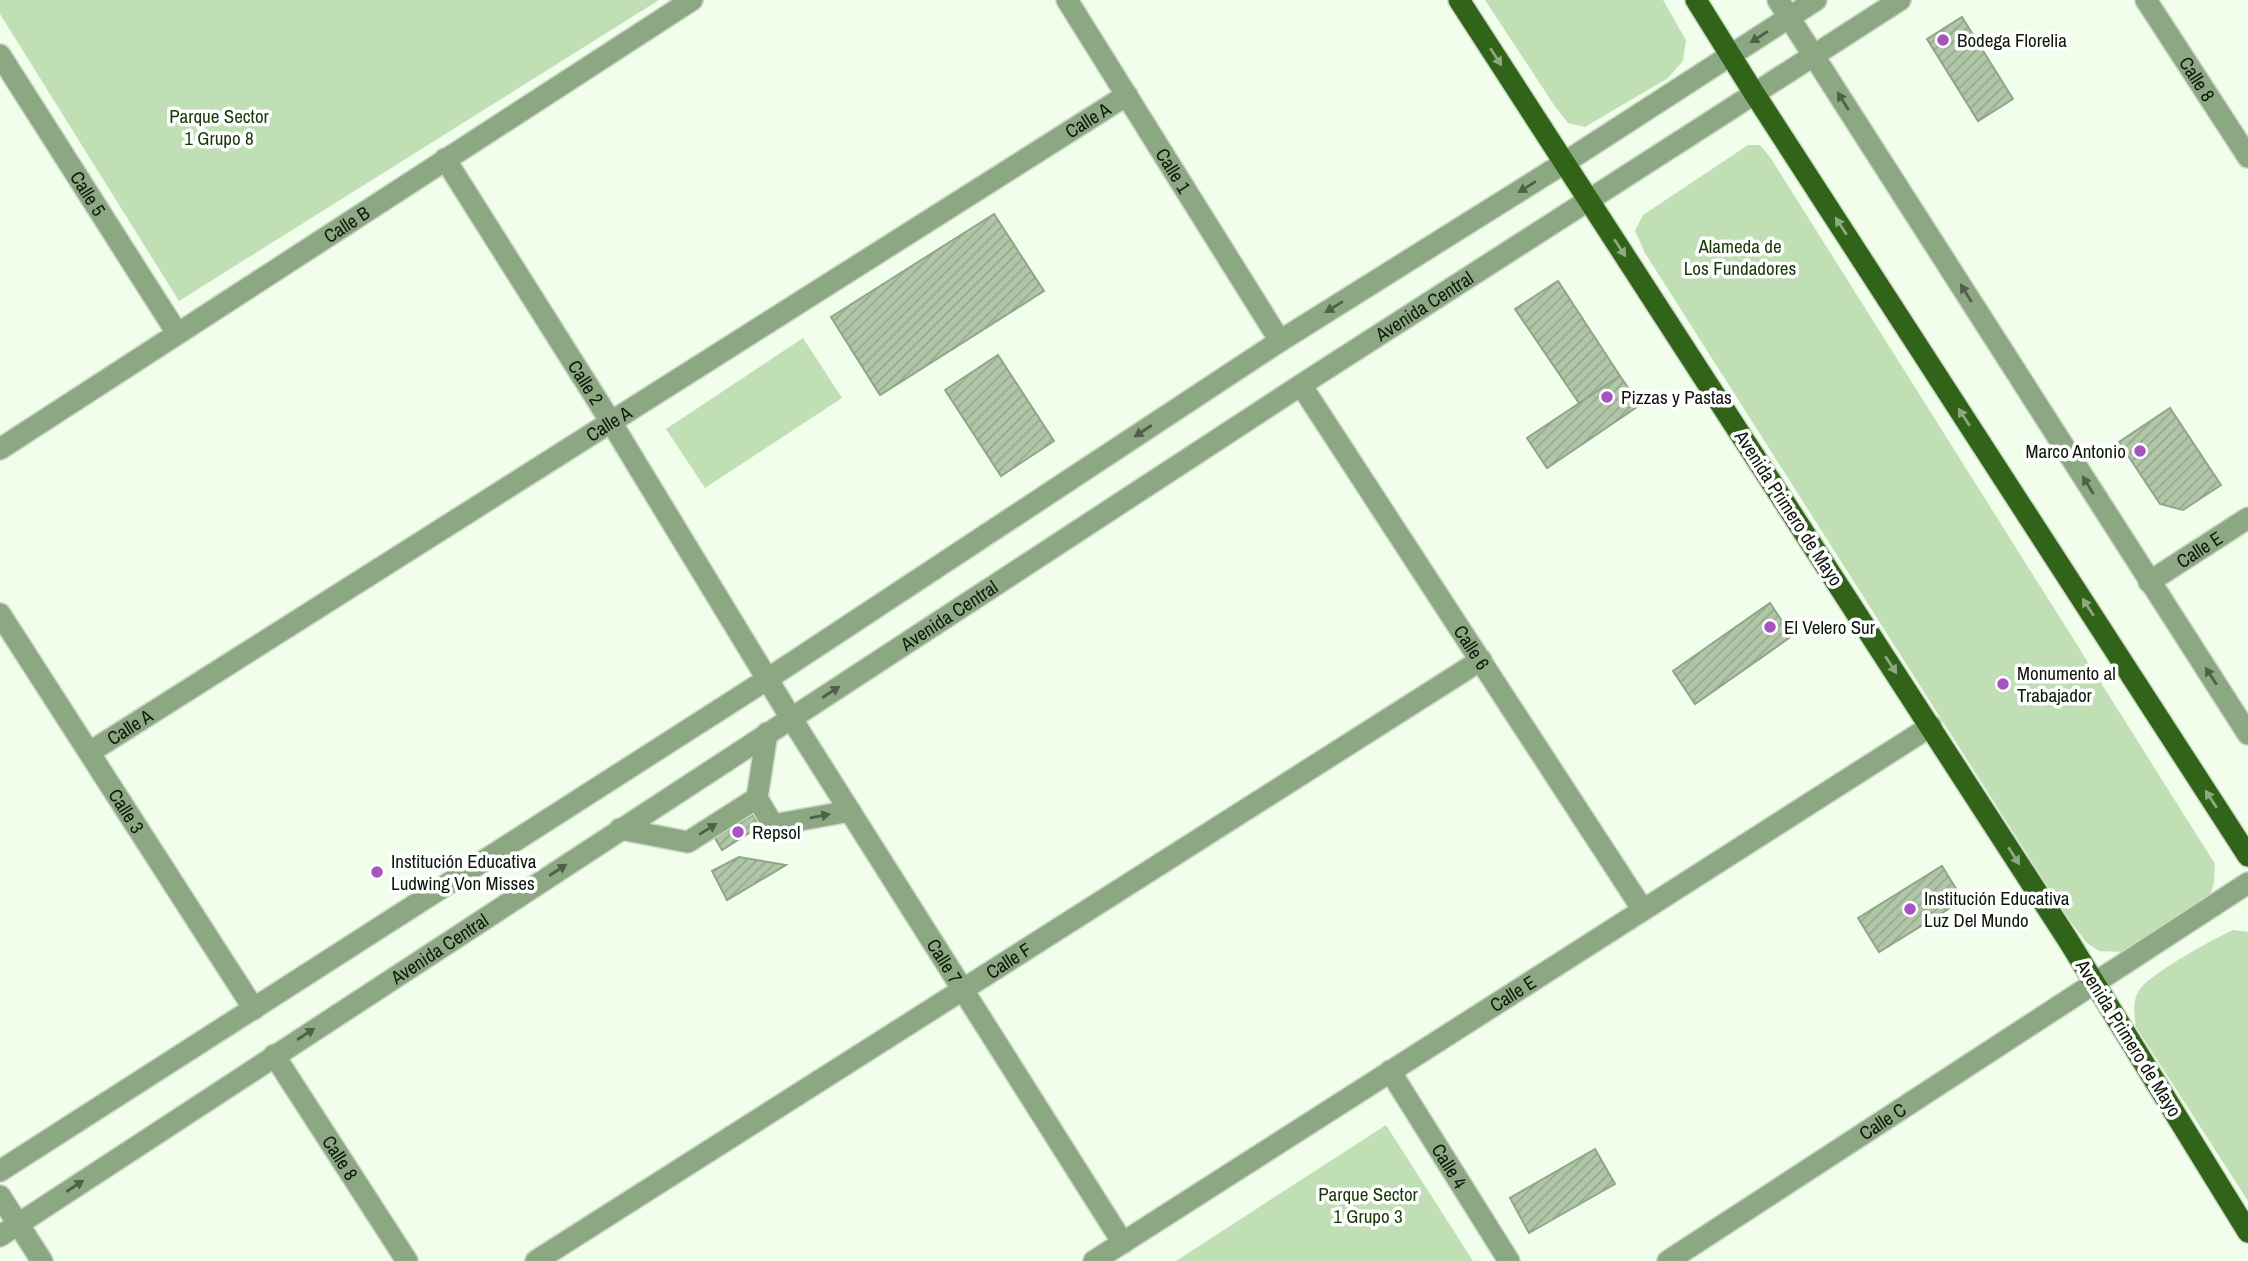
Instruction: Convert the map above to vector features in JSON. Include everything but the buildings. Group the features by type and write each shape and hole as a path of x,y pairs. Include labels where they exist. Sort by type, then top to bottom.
{"main road":[{"name":"Avenida Primero de Mayo","path":"1459,0 2095,982 2248,1232"},
{"path":"1696,0 2248,856"}],"street":[{"name":"Calle B","path":"0,449 692,0"},
{"name":"Calle 1","path":"1067,0 1280,341"},
{"path":"0,1171 769,678 1280,341 1731,55 1783,9 1816,0"},
{"name":"Avenida Central","path":"0,1236 1301,385 1900,0"},
{"name":"Calle 8","path":"2146,0 2248,158"},
{"path":"1783,9 2248,734"},
{"name":"Calle 5","path":"3,65 177,333"},
{"name":"Calle A","path":"90,752 1127,95"},
{"name":"Calle 2","path":"445,159 769,678"},
{"name":"Calle 6","path":"1301,385 1643,910"},
{"name":"Calle E","path":"2149,582 2248,518"},
{"name":"Calle 3","path":"0,614 254,1009"},
{"name":"Calle F","path":"537,1261 1481,660"},
{"name":"Calle 7","path":"769,678 791,718 1123,1242"},
{"name":"Calle E","path":"1094,1261 1931,726"},
{"path":"767,733 757,798 773,825 850,811"},
{"path":"620,829 688,842 757,798"},
{"name":"Calle C","path":"1668,1261 2248,883"},
{"name":"Calle 8","path":"274,1055 407,1261"},
{"name":"Calle 4","path":"1390,1071 1509,1261"},
{"path":"0,1196 42,1261"}],"green space":[{"name":"Parque Sector 1 Grupo 8","path":"0,0 659,0 179,301 0,14"},
{"path":"1485,0 1663,0 1686,40 1683,61 1668,78 1585,127 1568,123"},
{"name":"Alameda de Los Fundadores","path":"1748,145 1760,145 1770,157 2215,864 2210,895 2121,952 2099,951 2087,943 2067,917 1645,253 1635,231 1643,215"},
{"path":"803,338 842,398 705,488 666,429"},
{"path":"2233,930 2248,932 2248,1201 2136,1027 2134,1013 2137,993 2147,982 2184,957"},
{"name":"Parque Sector 1 Grupo 3","path":"1386,1125 1473,1261 1176,1261"}],"place":[{"name":"Bodega Florelia","path":"1943,40"},
{"name":"Pizzas y Pastas","path":"1607,397"},
{"name":"Marco Antonio","path":"2140,451"},
{"name":"El Velero Sur","path":"1770,627"},
{"name":"Monumento al Trabajador","path":"2003,684"},
{"name":"Repsol","path":"738,832"},
{"name":"Institución Educativa Ludwing Von Misses","path":"377,872"},
{"name":"Institución Educativa Luz Del Mundo","path":"1910,909"}]}
